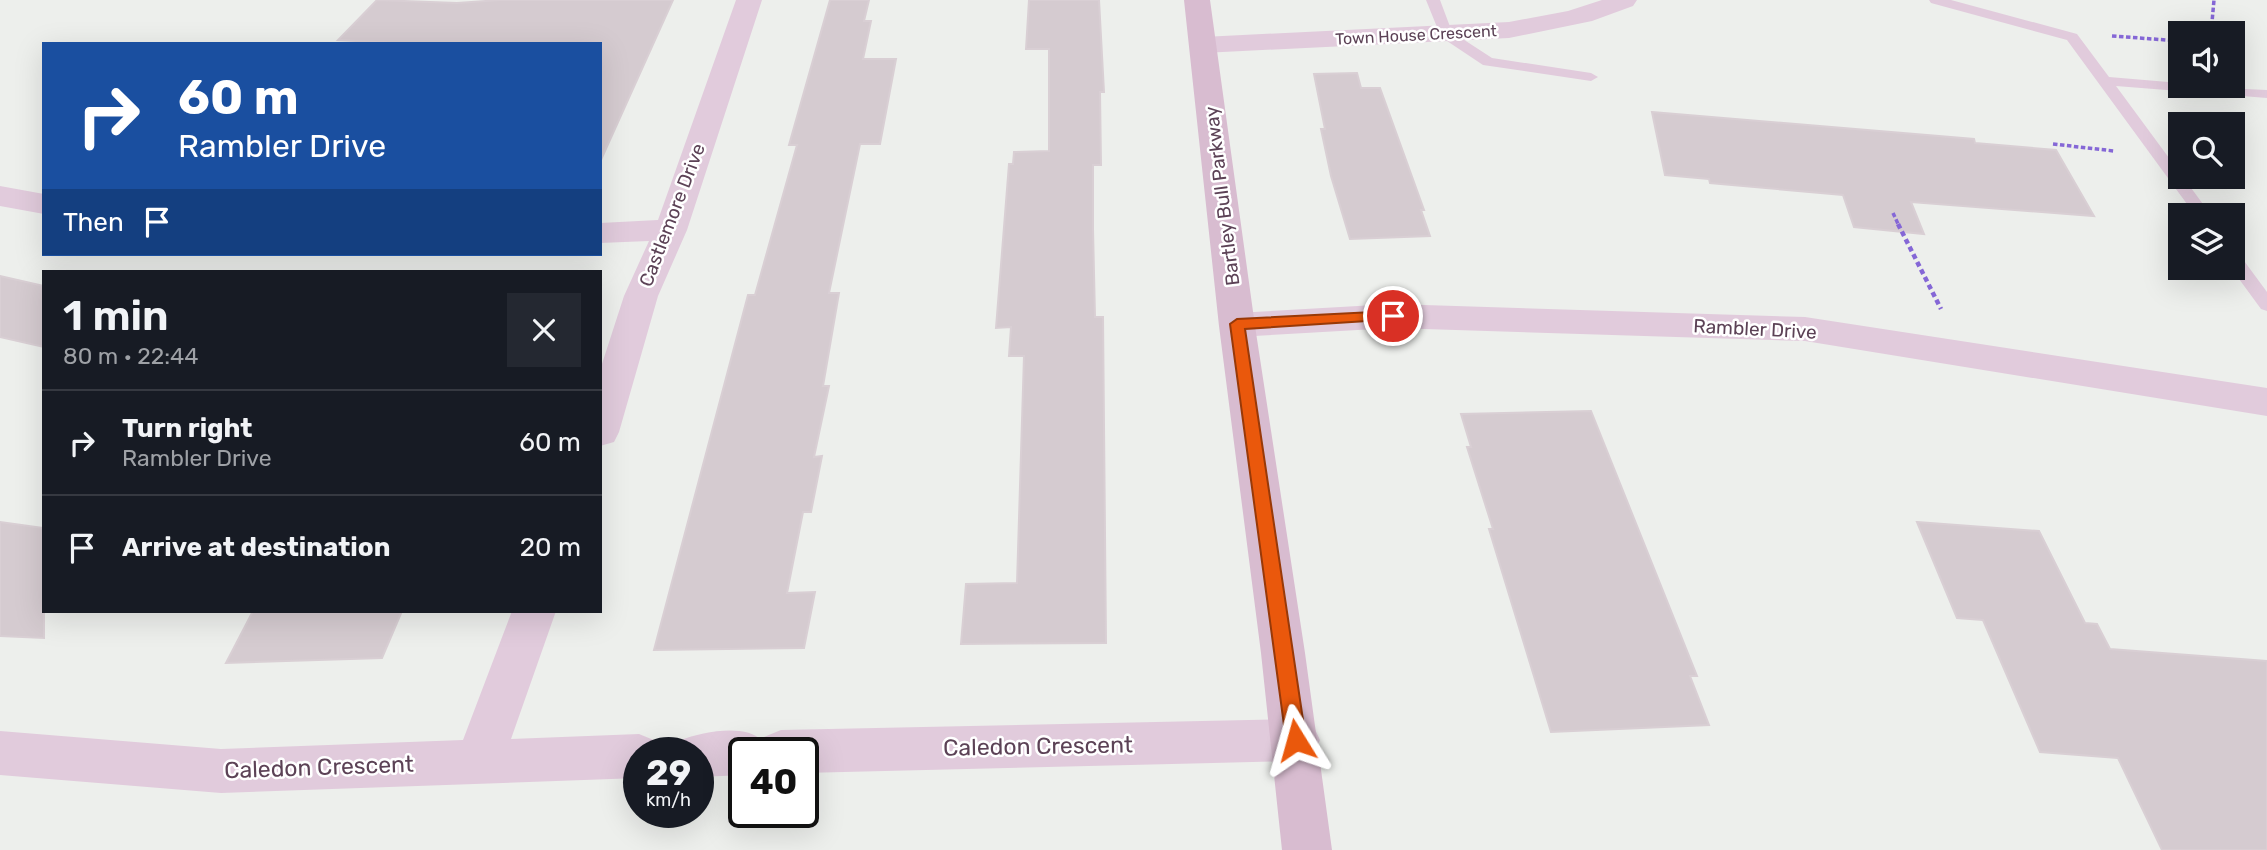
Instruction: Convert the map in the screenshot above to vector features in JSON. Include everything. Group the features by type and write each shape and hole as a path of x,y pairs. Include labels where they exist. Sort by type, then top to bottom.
{"street":[{"name":"Castlemore Drive","path":"602,425 641,296 671,230 749,0"},
{"name":"Bartley Bull Parkway","path":"1197,0 1237,324 1296,740 1307,850"},
{"name":"Town House Crescent","path":"1203,45 1510,30 1560,20 1612,6 1624,0"},
{"path":"0,196 42,204"},
{"path":"602,233 671,230"},
{"name":"Rambler Drive","path":"1237,324 1393,316 1804,329 2267,402"},
{"path":"479,760 533,613"},
{"name":"Caledon Crescent","path":"819,751 1296,740"},
{"name":"Caledon Crescent","path":"0,753 221,771 623,756"}],"lane":[{"path":"1433,0 1446,34 1488,62 1591,77"},
{"path":"1936,0 2072,37 2194,203"},
{"path":"2106,81 2267,94"},
{"path":"2245,275 2267,305"}],"path":[{"path":"2212,21 2214,0"},
{"path":"2072,37 2136,36 2168,40"},
{"path":"2053,144 2160,156"},
{"path":"1893,213 1963,353"}],"building":[{"path":"377,0 457,3 500,0 673,0 602,158 602,42 338,40"},
{"path":"830,0 869,0 864,21 871,21 863,59 896,59 880,144 860,144 829,293 839,293 823,386 829,386 814,457 822,456 811,512 803,512 787,593 815,592 804,648 654,650 748,295 755,295 797,145 789,145"},
{"path":"1029,0 1099,0 1104,92 1100,92 1101,165 1093,165 1093,229 1095,317 1103,317 1106,643 961,644 966,584 1017,583 1024,356 1009,356 1011,327 996,328 1009,164 1013,164 1014,152 1049,151 1049,49 1026,49"},
{"path":"1357,73 1361,88 1380,88 1424,210 1421,210 1430,236 1350,239 1331,176 1321,129 1325,129 1314,74"},
{"path":"1652,112 1974,139 1975,143 2056,150 2094,216 1911,202 1924,234 1854,227 1843,195 1710,183 1709,179 1665,175"},
{"path":"0,276 42,286 42,347 0,337"},
{"path":"1591,411 1697,676 1690,676 1709,725 1551,732 1489,529 1493,529 1467,447 1471,447 1461,414"},
{"path":"0,522 42,528 44,638 0,636"},
{"path":"1917,522 2039,531 2085,623 2097,624 2110,649 2267,661 2267,850 2162,850 2118,758 2040,752 1983,620 1957,618"},
{"path":"252,613 401,613 382,658 226,663"}],"route":[{"path":"1296,740 1237,324 1393,316"}]}
